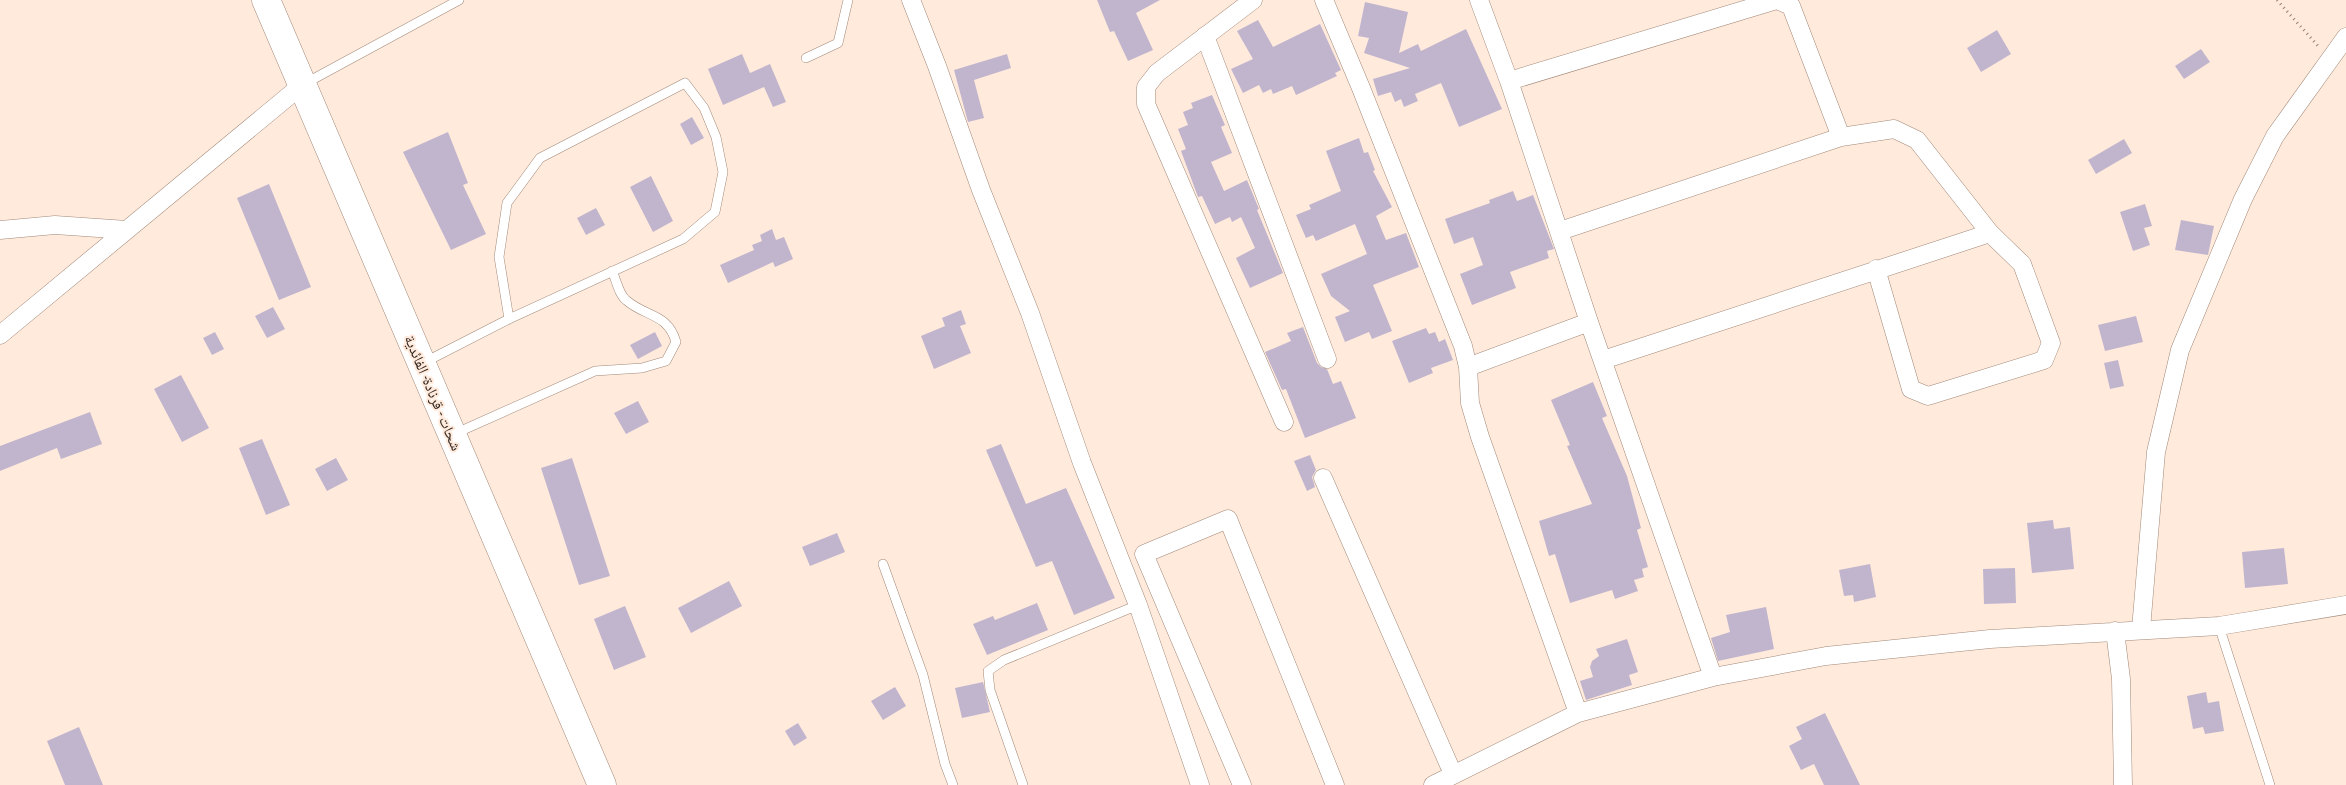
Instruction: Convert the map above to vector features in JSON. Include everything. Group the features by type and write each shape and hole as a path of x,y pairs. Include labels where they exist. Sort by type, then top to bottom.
{"main road":[{"name":"شحات - قرنادة- الفائدية","path":"266,0 602,785"}],"street":[{"path":"911,0 937,66 981,190 1030,313 1082,463 1138,605 1200,785"},
{"path":"1253,0 1157,72 1146,87 1146,104 1284,422"},
{"path":"1324,0 1361,88 1463,346 1468,367 1470,403 1480,437 1578,713"},
{"path":"1479,0 1509,81 1589,322 1713,678"},
{"path":"1509,81 1777,0 1791,6 1841,137"},
{"path":"1205,36 1327,359"},
{"path":"2141,629 2156,452 2180,350 2243,199 2275,136 2329,58 2346,37"},
{"path":"0,335 302,85"},
{"path":"1560,230 1841,137 1894,128 1917,140 1990,234 2022,264 2051,342 2044,360 1928,396 1911,389 1876,269"},
{"path":"0,230 55,226 127,230"},
{"path":"1603,360 1876,269 1990,234"},
{"path":"1468,367 1589,322"},
{"path":"1323,478 1453,774"},
{"path":"1242,785 1144,554 1228,519 1335,785"},
{"path":"1433,785 1578,713 1713,678 1826,656 1990,639 2219,626 2346,606"},
{"path":"2115,631 2121,679 2123,785"}],"lane":[{"path":"302,85 459,0"},
{"path":"806,58 838,43 848,0"},
{"path":"421,364 509,319 682,239 715,212 722,172 716,137 704,108 685,83 540,158 508,203 499,257 509,319"},
{"path":"451,435 595,371 642,368 666,361 676,342 672,328 654,315 625,300 612,271"},
{"path":"883,564 923,675 952,785"},
{"path":"1023,785 990,690 988,672 1004,660 1138,605"},
{"path":"2219,626 2270,785"}],"path":[{"path":"2277,0 2329,58"}],"building":[{"path":"1097,0 1160,0 1136,13 1153,50 1128,61 1114,31 1110,32"},
{"path":"1365,2 1408,12 1399,53 1418,44 1421,51 1466,29 1502,109 1459,127 1441,83 1415,94 1418,101 1404,107 1401,99 1395,102 1391,92 1378,96 1373,79 1410,68 1364,53 1369,38 1358,36"},
{"path":"1258,20 1273,47 1320,24 1341,70 1335,73 1337,76 1296,95 1292,86 1273,94 1271,89 1263,93 1259,85 1243,93 1231,69 1253,59 1237,31"},
{"path":"1997,30 2011,54 1981,72 1967,48"},
{"path":"2201,49 2210,62 2184,79 2175,66"},
{"path":"742,54 750,73 770,64 786,102 773,107 764,87 723,105 708,69"},
{"path":"1007,54 1011,68 974,80 984,118 968,122 954,70"},
{"path":"1212,95 1225,125 1221,127 1232,153 1211,162 1224,191 1247,180 1259,209 1257,210 1283,273 1250,288 1236,258 1255,248 1241,217 1232,222 1230,217 1215,224 1202,196 1198,197 1181,151 1186,149 1178,129 1188,125 1183,112 1193,108 1191,103"},
{"path":"692,117 704,138 691,145 680,124"},
{"path":"448,132 468,183 463,185 486,234 451,250 403,152"},
{"path":"1359,138 1364,153 1368,152 1375,170 1373,171 1392,207 1376,216 1386,240 1406,233 1419,267 1373,285 1392,331 1372,339 1369,332 1345,342 1335,317 1350,311 1331,296 1321,274 1367,254 1355,224 1316,241 1313,235 1306,238 1296,215 1311,209 1309,205 1341,191 1326,151"},
{"path":"2124,139 2132,153 2096,174 2088,160"},
{"path":"651,176 673,221 653,232 630,187"},
{"path":"269,184 311,287 279,300 237,198"},
{"path":"1513,191 1517,201 1533,195 1554,249 1547,251 1549,258 1510,272 1516,288 1472,305 1460,274 1483,265 1473,237 1454,244 1445,219 1490,203 1489,200"},
{"path":"2145,204 2152,226 2144,228 2150,245 2133,251 2120,212"},
{"path":"596,208 605,225 586,235 577,218"},
{"path":"2181,220 2214,226 2208,255 2175,250"},
{"path":"772,229 776,240 784,237 793,259 775,267 773,262 728,283 720,265 754,250 752,245 762,241 760,235"},
{"path":"273,307 285,329 267,338 255,316"},
{"path":"961,310 966,324 960,326 971,353 934,369 921,336 945,326 942,318"},
{"path":"2136,316 2143,342 2105,351 2098,325"},
{"path":"1303,327 1317,363 1327,369 1333,384 1341,381 1356,418 1305,438 1286,389 1282,390 1265,352 1291,341 1287,333"},
{"path":"1426,328 1429,334 1435,332 1439,342 1445,339 1453,360 1431,368 1433,373 1409,383 1392,341"},
{"path":"215,332 224,349 212,355 203,338"},
{"path":"655,332 662,346 638,359 630,345"},
{"path":"2118,360 2124,386 2110,389 2104,363"},
{"path":"181,375 209,428 182,442 154,389"},
{"path":"1593,382 1607,416 1602,418 1627,476 1641,528 1637,530 1648,567 1642,569 1644,577 1634,580 1638,591 1615,599 1612,590 1570,603 1555,554 1549,556 1539,521 1592,504 1567,446 1570,445 1551,400"},
{"path":"638,401 649,422 626,434 614,413"},
{"path":"90,412 102,444 61,459 57,448 0,471 0,446"},
{"path":"262,439 290,505 266,515 239,448"},
{"path":"1001,444 1026,504 1066,488 1115,598 1074,615 1052,561 1036,567 986,450"},
{"path":"1310,455 1316,470 1312,477 1315,487 1307,491 1294,461"},
{"path":"336,458 348,480 327,491 315,469"},
{"path":"572,458 610,576 579,585 541,468"},
{"path":"2053,520 2054,529 2070,527 2074,569 2032,573 2027,523"},
{"path":"837,533 845,552 810,566 802,547"},
{"path":"2284,548 2288,584 2245,588 2242,552"},
{"path":"1870,564 1876,597 1854,602 1853,595 1844,596 1839,570"},
{"path":"2015,568 2016,603 1984,604 1983,569"},
{"path":"729,581 742,606 691,633 678,608"},
{"path":"1037,603 1048,630 987,655 973,624 993,616 995,620"},
{"path":"625,606 646,657 614,670 594,619"},
{"path":"1766,607 1774,649 1718,661 1711,638 1730,632 1726,615"},
{"path":"1627,639 1638,672 1629,675 1632,685 1586,700 1580,681 1593,677 1590,667 1592,661 1599,656 1596,649"},
{"path":"983,682 990,712 962,718 955,688"},
{"path":"895,687 906,706 883,720 871,701"},
{"path":"2206,692 2208,703 2219,701 2224,731 2205,734 2203,727 2193,729 2187,696"},
{"path":"1825,713 1860,785 1824,785 1814,764 1801,770 1789,746 1802,739 1796,727"},
{"path":"798,723 807,738 794,746 785,731"},
{"path":"79,727 103,785 65,785 47,741"}]}
